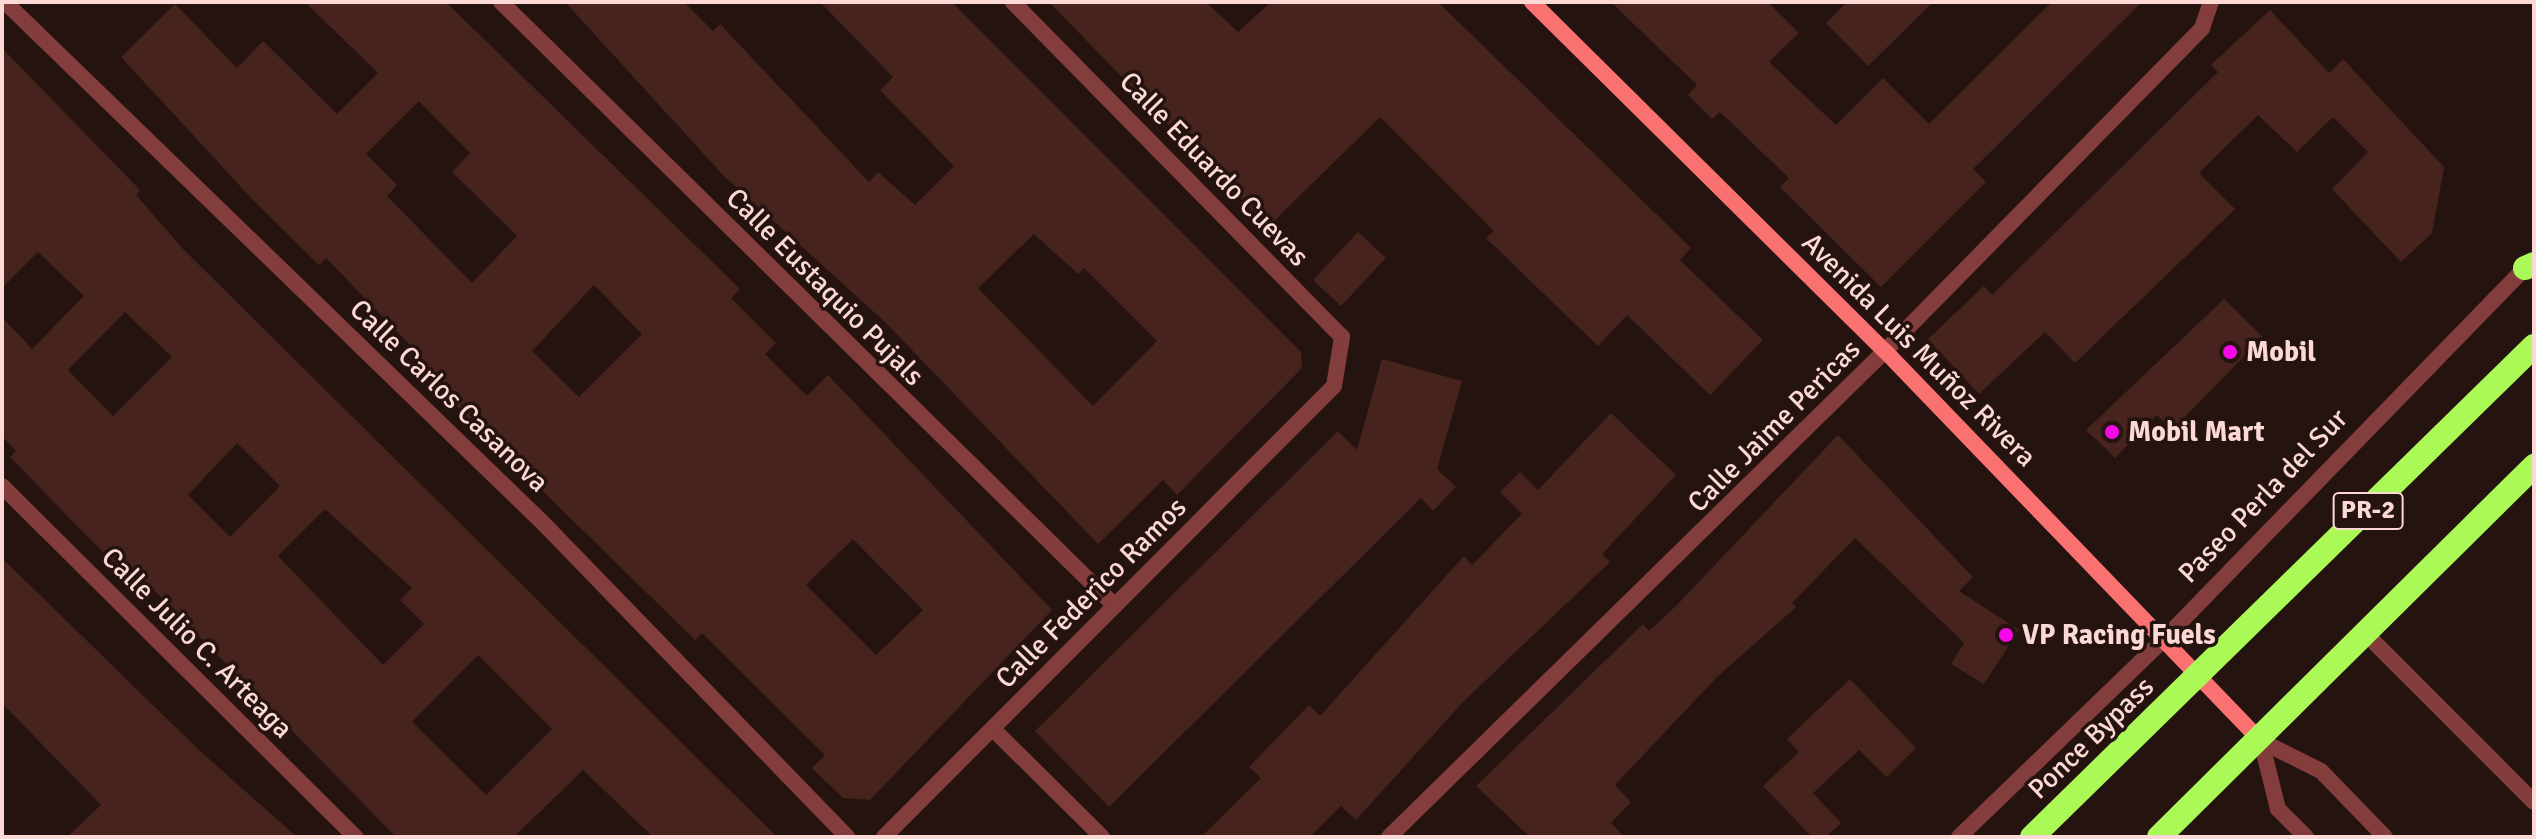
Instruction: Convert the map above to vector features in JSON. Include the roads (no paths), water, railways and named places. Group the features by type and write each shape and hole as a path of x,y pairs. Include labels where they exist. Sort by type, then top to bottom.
{"highway":[{"name":"Ponce Bypass","path":"2032,837 2534,346"},
{"path":"2159,837 2261,741 2534,466"}],"street":[{"name":"Calle Carlos Casanova","path":"5,2 544,524 847,837"},
{"name":"Calle Eustaquio Pujals","path":"501,2 1115,606"},
{"name":"Calle Eduardo Cuevas","path":"1013,2 1342,337 1334,386"},
{"name":"Avenida Luis Muñoz Rivera","path":"1532,2 1885,351 2166,637 2261,741"},
{"name":"Calle Jaime Pericas","path":"1389,837 1885,351 2202,28 2211,2"},
{"name":"Paseo Perla del Sur","path":"1959,837 2166,637 2531,263"},
{"name":"Calle Federico Ramos","path":"884,837 1334,386"},
{"name":"Calle Julio C. Arteaga","path":"2,486 355,837"},
{"path":"2365,633 2534,802"},
{"path":"993,729 1102,837"},
{"path":"2261,741 2278,809 2306,837"},
{"path":"2261,741 2321,771 2385,837"}],"place":[{"name":"Mobil","path":"2230,352"},
{"name":"Mobil Mart","path":"2112,432"},
{"name":"VP Racing Fuels","path":"2006,635"}]}
